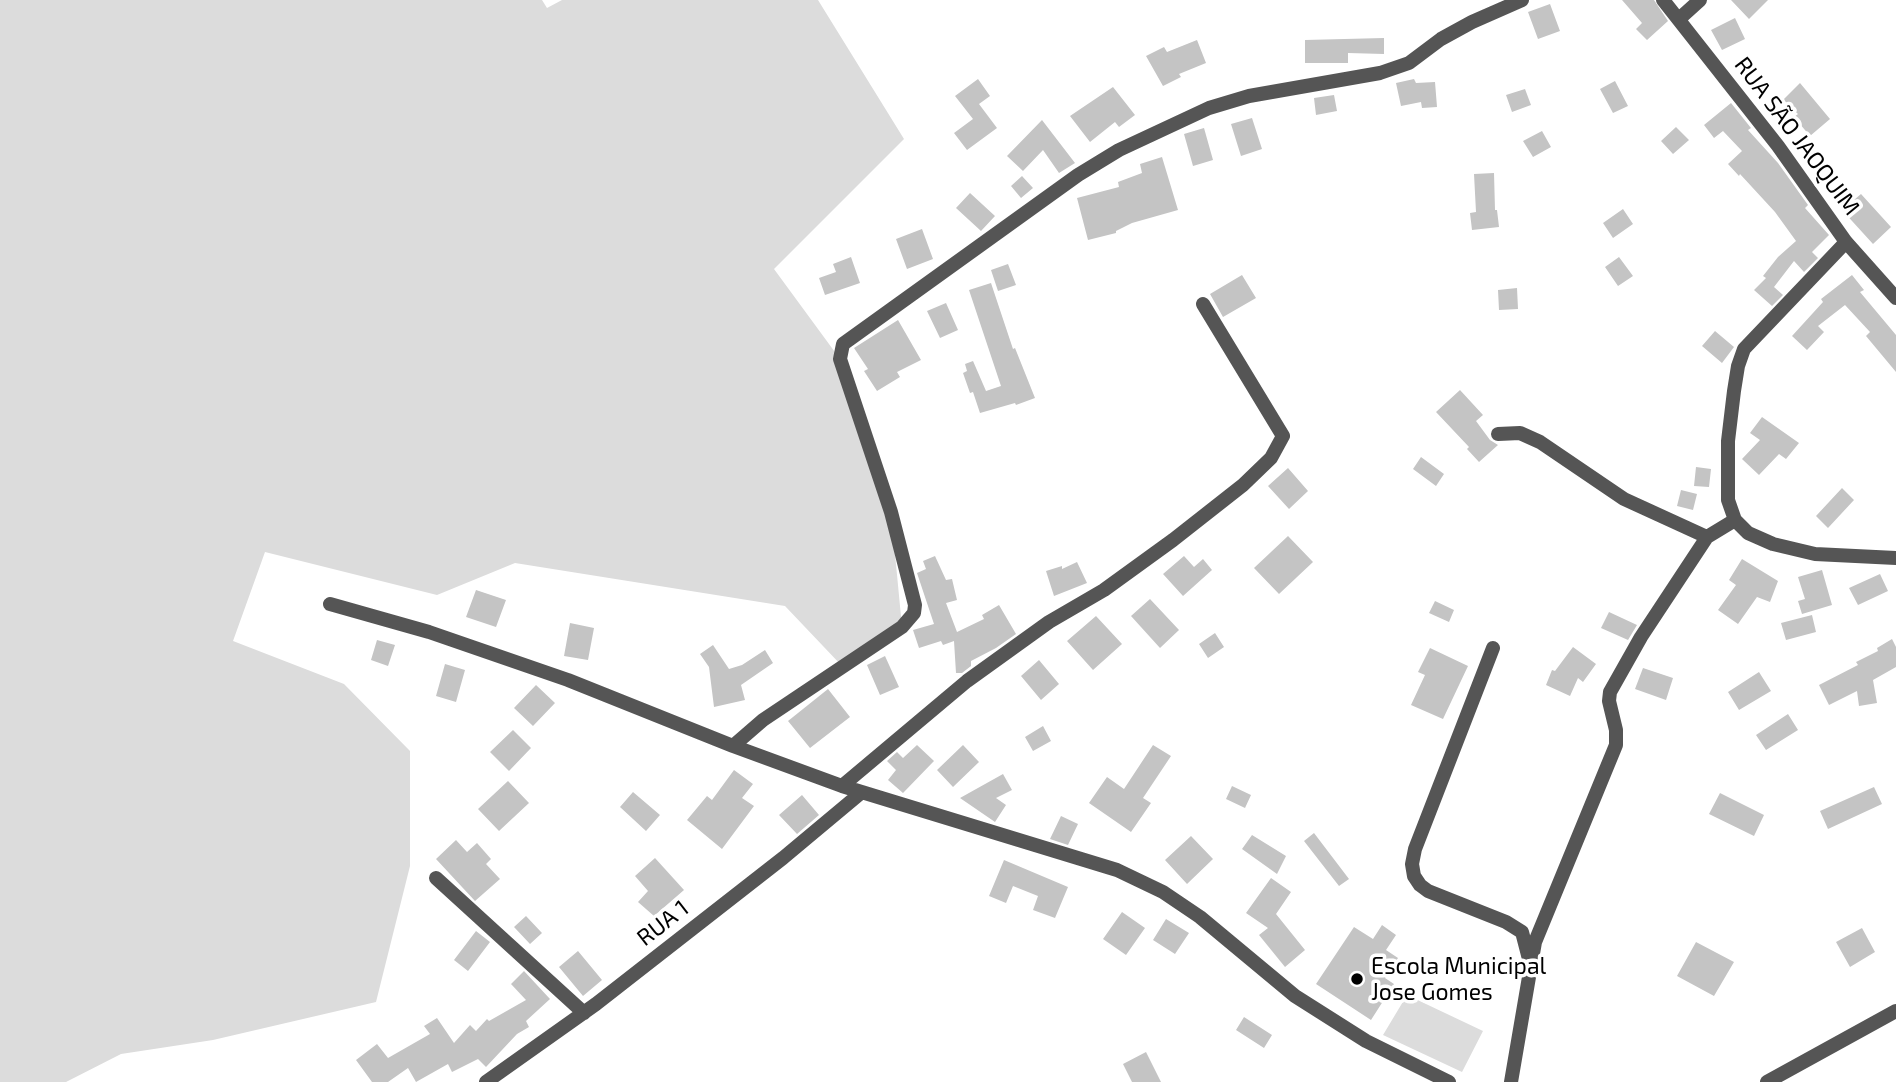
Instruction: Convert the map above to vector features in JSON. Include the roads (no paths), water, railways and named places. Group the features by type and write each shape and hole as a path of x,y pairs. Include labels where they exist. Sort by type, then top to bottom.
{"street":[{"path":"733,746 763,720 902,627 914,613 915,606 891,512 840,359 843,344 1078,175 1119,150 1181,120 1249,96 1380,73 1409,62 1441,39 1522,0"},
{"name":"RUA SÃO JAOQUIM","path":"1663,0 1779,146 1846,242 1896,298"},
{"path":"1679,19 1700,0"},
{"path":"1846,242 1744,349 1734,391 1728,442 1728,500 1735,520 1748,533 1773,544 1805,552 1896,558"},
{"path":"842,786 967,681 1049,622 1104,590 1244,485 1271,458 1283,436 1203,304"},
{"path":"1498,434 1520,433 1540,442 1624,499 1707,537"},
{"path":"1511,1082 1535,942 1616,745 1610,692 1641,637 1707,537 1735,520"},
{"path":"330,604 429,632 568,680 842,786 1117,870 1163,892 1200,917 1296,996 1366,1041 1449,1082"},
{"path":"1493,648 1412,864 1414,876 1428,891 1506,922 1522,932 1530,964"},
{"name":"RUA 1","path":"486,1082 584,1013 783,858 862,792"},
{"path":"436,878 584,1013"},
{"path":"1767,1082 1896,1012"}],"place":[{"name":"Escola Municipal Jose Gomes","path":"1357,979"}]}
